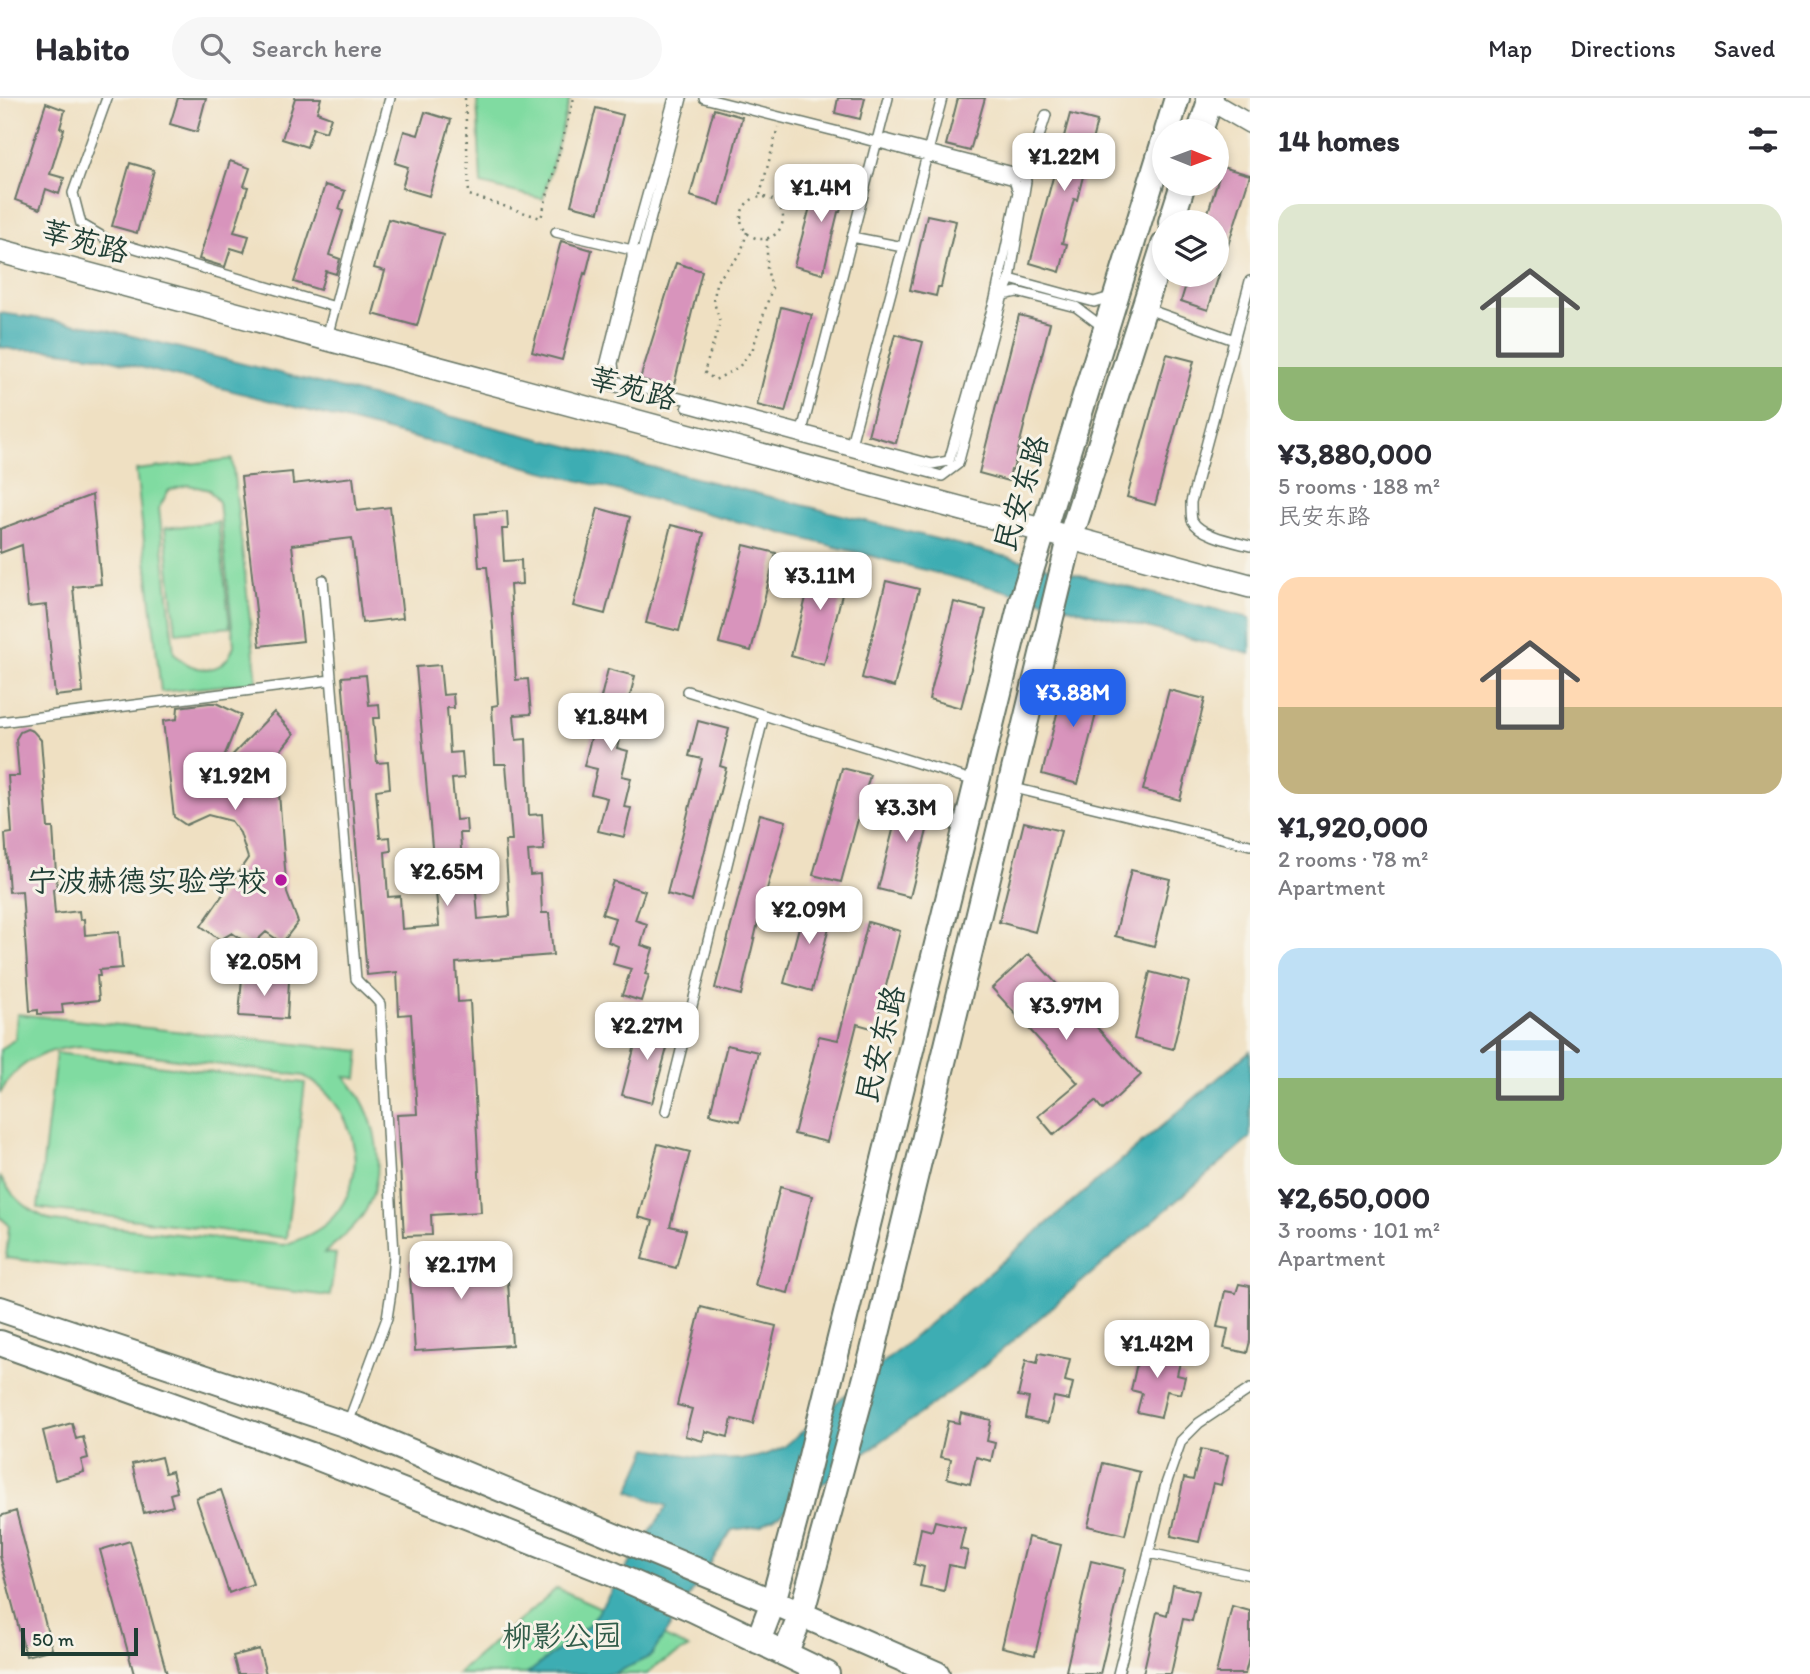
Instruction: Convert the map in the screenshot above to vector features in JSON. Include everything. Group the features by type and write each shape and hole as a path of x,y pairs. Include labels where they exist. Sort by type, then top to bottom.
{"main road":[{"path":"1171,119 1177,98"},
{"path":"1203,119 1209,99"},
{"name":"民安东路","path":"758,1641 774,1602 797,1513 1021,603 1152,179"},
{"name":"民安东路","path":"785,1654 801,1615 871,1359 1067,550 1152,281"},
{"path":"0,1309 347,1424 774,1602 937,1674"},
{"path":"0,1343 311,1455 613,1574 827,1674"}],"street":[{"path":"1209,99 1250,124"},
{"name":"莘苑路","path":"0,251 1042,531 1067,550 1250,586"}],"lane":[{"path":"107,98 74,193 81,224 108,240 335,307"},
{"path":"326,339 390,98"},
{"path":"637,251 674,98"},
{"path":"681,98 637,251 632,258 604,370 606,384 850,447 942,476 958,464 1003,295 1010,279 1026,181 1046,115"},
{"path":"704,98 878,140"},
{"path":"729,98 927,153 1017,173 1026,181"},
{"path":"802,434 888,98"},
{"path":"850,447 942,98"},
{"path":"927,153 1014,180 1018,192"},
{"path":"850,447 932,464 949,461 995,299 1018,192 1026,181"},
{"path":"555,232 637,251"},
{"path":"852,237 902,247"},
{"path":"1010,279 1094,302 1115,295"},
{"path":"1250,281 1191,502 1192,520 1200,527 1218,538 1250,545"},
{"path":"1003,295 1017,292 1076,307 1105,328"},
{"path":"1143,308 1234,340"},
{"path":"323,580 356,979 380,1004 394,1255 387,1318 347,1424"},
{"path":"0,722 331,680"},
{"path":"687,691 977,781"},
{"path":"666,1111 764,715"},
{"path":"1009,786 1250,845"},
{"path":"1118,1674 1181,1441 1199,1423 1250,1389"},
{"path":"1149,1553 1250,1575"}],"path":[{"path":"465,98 469,195 541,218 574,98"},
{"path":"760,196 780,117"},
{"path":"760,196 773,200 782,212 781,226 777,232 768,238 758,239 747,232 741,220 743,207 753,198 760,196"},
{"path":"747,232 741,253 716,282 714,302 720,323 705,372 715,380 739,367 753,348 772,288 767,269 768,238"}],"green space":[{"path":"477,98 570,98 543,199 481,184"},
{"path":"232,459 257,682 161,692 136,470","holes":["188,485 209,490 219,502 234,645 224,662 208,669 190,665 174,653 159,508 169,490"]},
{"path":"218,522 230,627 176,633 165,528"},
{"path":"17,1014 360,1051 357,1078 345,1077 365,1106 371,1123 376,1140 377,1176 373,1193 362,1216 324,1253 336,1254 330,1296 6,1258 9,1225 0,1217 0,1177 23,1204 53,1221 283,1245 314,1232 338,1211 354,1174 355,1155 344,1118 334,1102 320,1087 304,1076 80,1046 56,1050 33,1059 14,1073 0,1094 0,1050 15,1039"},
{"path":"56,1053 305,1083 286,1238 38,1208"},
{"name":"柳影公园","path":"557,1588 689,1648 657,1665 647,1674 457,1674"}],"water":[{"path":"0,313 93,326 1250,618 1250,654 97,356 0,347"},
{"path":"1250,1051 1250,1138 968,1379 775,1518 760,1526 732,1530 651,1656 614,1674 527,1674 589,1625 667,1506 629,1491 648,1448 734,1460 767,1454 784,1447"}],"building":[{"path":"178,98 206,98 197,132 170,124"},
{"path":"295,98 321,98 317,112 331,117 326,132 313,128 307,147 282,139"},
{"path":"838,98 865,98 860,119 835,113"},
{"path":"958,98 985,98 970,151 946,145"},
{"path":"46,103 65,110 60,128 64,129 50,174 64,178 59,194 46,189 40,209 15,200"},
{"path":"596,108 623,115 599,212 571,205"},
{"path":"714,109 742,117 720,205 690,196"},
{"path":"425,112 451,120 429,196 402,188 408,167 395,163 404,131 418,135"},
{"path":"1070,114 1097,121 1077,200 1074,199 1062,243 1067,244 1060,272 1030,263"},
{"path":"230,161 250,168 244,186 248,187 234,232 249,236 244,252 231,248 225,267 199,259"},
{"path":"130,163 154,170 137,233 112,226"},
{"path":"1229,169 1250,175 1229,242 1229,210 1209,210 1213,196 1229,196"},
{"path":"819,174 848,182 823,274 794,266"},
{"path":"325,185 345,191 339,209 343,211 329,255 340,259 336,274 326,271 320,290 294,282"},
{"path":"927,215 956,221 941,287 938,287 936,296 910,290"},
{"path":"388,219 443,234 417,326 373,314 385,271 374,268"},
{"path":"561,241 592,250 562,360 532,352"},
{"path":"676,263 702,271 673,389 640,379"},
{"path":"1185,287 1215,287 1208,310 1181,301"},
{"path":"781,307 812,315 785,412 757,405"},
{"path":"1019,315 1050,323 1008,481 979,473"},
{"path":"895,334 923,342 896,443 868,435"},
{"path":"1167,354 1194,361 1155,505 1127,497"},
{"path":"292,472 293,484 353,477 357,511 390,507 403,618 362,623 352,538 292,545 303,641 260,646 241,477"},
{"path":"92,495 101,584 73,587 83,693 55,696 46,605 28,607 22,545 0,553 0,529"},
{"path":"598,508 630,517 605,614 573,606"},
{"path":"507,511 508,529 502,529 504,561 521,560 522,584 510,585 516,680 528,679 531,714 514,715 516,740 526,739 529,815 542,814 544,850 528,851 530,875 540,874 542,913 549,913 553,955 456,963 458,1002 470,1001 481,1212 431,1215 432,1235 404,1236 397,1115 417,1114 411,1014 399,1015 397,972 367,975 342,677 366,675 369,705 379,704 380,718 373,718 377,763 388,762 390,788 376,790 380,838 390,837 391,851 385,852 388,897 400,896 402,929 439,926 416,667 440,665 443,695 453,694 454,708 447,708 450,753 462,752 464,778 452,779 456,820 466,819 467,833 460,833 463,878 475,877 478,919 510,916 505,841 512,841 506,764 495,764 492,706 498,705 493,627 487,567 479,567 475,514"},
{"path":"671,525 704,533 679,631 646,623"},
{"path":"744,545 776,553 751,651 719,643"},
{"path":"816,559 849,567 824,665 791,656"},
{"path":"886,581 919,589 894,687 862,678"},
{"path":"954,602 986,610 961,708 929,699"},
{"path":"608,669 635,676 617,748 628,751 622,776 631,778 624,807 631,808 624,837 598,831 607,798 591,794 597,769 584,766"},
{"path":"1067,674 1104,683 1078,784 1042,774"},
{"path":"1169,690 1205,699 1180,800 1143,790"},
{"path":"216,703 241,715 219,769 274,712 294,734 276,756 287,893 298,922 282,943 266,932 251,946 232,933 220,940 201,926 248,858 240,833 231,821 208,815 186,825 174,817 163,721 177,719 178,707"},
{"path":"698,721 729,729 720,766 726,768 692,901 667,894 702,759 689,756"},
{"path":"27,729 33,731 41,740 48,828 53,828 57,888 53,889 55,914 79,911 80,920 84,919 85,935 119,932 122,968 99,970 99,1000 62,1004 63,1013 38,1014 38,1010 30,1011 22,891 9,892 5,834 12,833 8,776 19,776 16,739 20,732"},
{"path":"842,768 870,775 841,882 813,875"},
{"path":"903,791 935,799 910,897 878,889"},
{"path":"760,814 786,821 741,995 715,988"},
{"path":"1024,822 1061,831 1035,932 999,922"},
{"path":"1131,870 1170,879 1154,946 1115,936"},
{"path":"613,881 645,891 635,920 647,924 641,945 653,949 645,974 649,975 641,1001 622,995 631,969 613,964 618,946 608,942 615,918 602,914"},
{"path":"806,901 834,909 812,991 784,983"},
{"path":"868,922 900,931 875,1029 857,1024 827,1142 794,1134 819,1036 838,1040"},
{"path":"1029,954 1141,1075 1103,1110 1095,1101 1054,1135 1038,1116 1078,1083 992,988"},
{"path":"1150,972 1189,982 1173,1049 1134,1039"},
{"path":"242,977 289,980 287,1019 239,1016"},
{"path":"641,1022 672,1030 652,1103 622,1095"},
{"path":"727,1045 758,1052 740,1121 710,1114"},
{"path":"658,1144 690,1152 670,1226 686,1230 676,1268 642,1259 653,1221 638,1217"},
{"path":"780,1187 812,1196 788,1293 755,1285"},
{"path":"506,1250 512,1345 415,1351 409,1262 443,1260 443,1254"},
{"path":"1239,1284 1250,1286 1250,1341 1247,1353 1224,1348 1228,1329 1217,1327 1225,1291 1236,1293"},
{"path":"701,1307 776,1326 753,1424 732,1419 728,1437 705,1431 703,1441 685,1436 692,1409 677,1405"},
{"path":"1152,1347 1182,1354 1177,1375 1185,1377 1181,1394 1167,1391 1161,1417 1137,1412 1142,1393 1131,1390 1139,1354 1150,1357"},
{"path":"1039,1353 1070,1359 1065,1381 1073,1383 1069,1400 1054,1397 1048,1423 1025,1418 1029,1398 1018,1396 1026,1360 1037,1363"},
{"path":"961,1413 991,1420 987,1441 995,1443 991,1461 976,1457 970,1484 947,1478 951,1459 940,1457 948,1421 959,1423"},
{"path":"72,1423 76,1439 83,1437 88,1458 81,1460 84,1472 55,1480 43,1431"},
{"path":"1201,1449 1228,1455 1221,1485 1213,1483 1199,1542 1171,1536 1184,1478 1193,1480"},
{"path":"161,1457 165,1473 172,1471 177,1492 170,1494 173,1506 144,1513 132,1464"},
{"path":"1103,1463 1140,1472 1125,1535 1088,1526"},
{"path":"221,1490 253,1584 229,1593 196,1498"},
{"path":"16,1511 52,1649 26,1656 0,1556 0,1516"},
{"path":"935,1521 965,1528 960,1549 968,1551 964,1568 949,1565 944,1591 920,1586 924,1567 914,1564 921,1528 932,1531"},
{"path":"1028,1537 1061,1545 1035,1655 1002,1647"},
{"path":"130,1541 167,1674 134,1674 100,1550"},
{"path":"1091,1561 1125,1569 1100,1674 1076,1674 1066,1671"},
{"path":"1173,1585 1199,1591 1192,1621 1183,1619 1171,1674 1143,1674 1157,1612 1167,1615"},
{"path":"1232,1606 1250,1611 1250,1654 1245,1674 1216,1674"},
{"path":"259,1649 266,1674 238,1674 233,1656"}],"place":[{"name":"宁波赫德实验学校","path":"281,880"}]}
